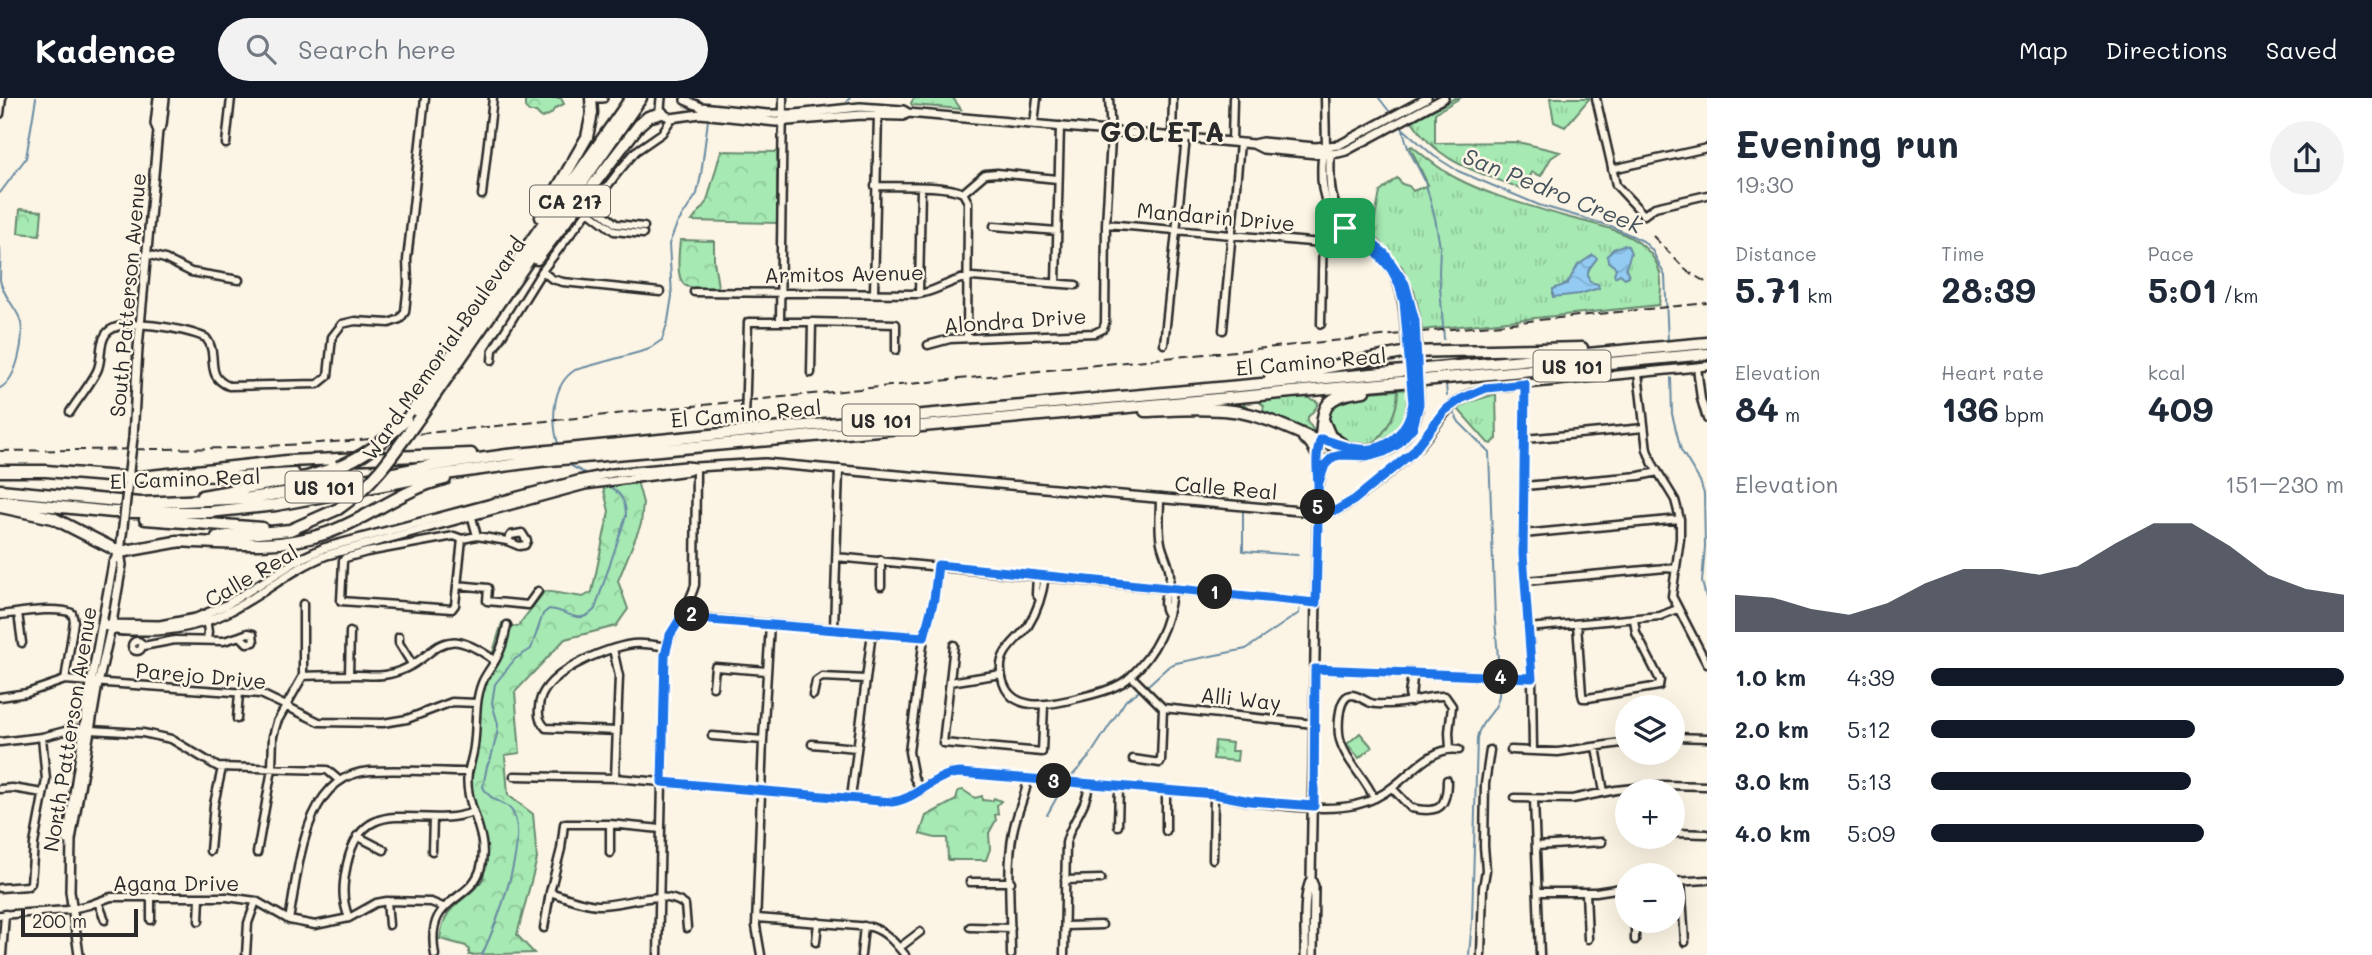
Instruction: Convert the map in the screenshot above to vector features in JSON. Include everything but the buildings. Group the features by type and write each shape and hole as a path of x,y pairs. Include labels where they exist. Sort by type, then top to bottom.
{"highway":[{"path":"504,280 581,151 591,123 594,98"},
{"name":"Ward Memorial Boulevard","path":"338,467 385,440 406,420 635,100"},
{"name":"Ward Memorial Boulevard","path":"302,524 338,509 359,494 379,473 502,299 635,100"},
{"path":"502,299 549,243 639,125 665,109"},
{"name":"El Camino Real","path":"574,453 1442,377 1679,351 1707,343"},
{"path":"1192,391 1412,351 1622,347 1638,349"},
{"name":"El Camino Real","path":"0,490 140,503 250,498 506,455 555,455 1638,349 1660,353"},
{"name":"El Camino Real","path":"1679,351 1707,354"},
{"path":"1107,408 1126,411 1219,409 1241,412 1320,440 1322,416 1329,403 1346,394 1442,377"},
{"path":"1329,403 1325,414 1325,427 1330,436 1343,445"},
{"path":"1262,419 1307,439 1317,454"},
{"path":"0,471 46,471 128,478 287,461 486,452 506,455"},
{"name":"El Camino Real","path":"0,501 96,511 157,513 254,508 477,468 540,461 555,455"},
{"path":"176,541 271,545 298,542 330,532 429,484 540,461"},
{"path":"169,473 243,477 289,475 338,467"},
{"path":"140,503 152,498 194,497 257,487 307,477 338,467"},
{"path":"0,506 54,518 120,552 176,541 277,532 302,524"},
{"path":"96,511 113,516 259,528 302,524"}],"main road":[{"name":"South Patterson Avenue","path":"158,98 155,124 159,131"},
{"name":"South Patterson Avenue","path":"130,462 139,325 159,131 165,98"},
{"path":"594,98 603,98"},
{"path":"1402,116 1427,98"},
{"path":"665,109 741,113 783,119 848,108 878,112 903,110 908,113 1172,136 1253,145 1263,149 1326,152 1346,150 1386,124 1444,98"},
{"path":"684,99 701,110"},
{"path":"665,109 685,109 684,99"},
{"path":"1326,152 1325,200 1347,223 1378,247 1395,267 1409,293 1415,321 1412,351"},
{"path":"1318,485 1330,458 1339,455 1380,454 1401,441 1414,425 1416,398 1412,351 1402,293 1391,269 1374,250 1346,229 1336,213"},
{"name":"Calle Real","path":"577,487 603,475 686,466 765,463 1318,512 1337,510 1354,500 1413,452 1444,411 1461,399 1486,388 1707,366"},
{"path":"1320,440 1355,449 1369,449 1392,441 1406,425 1416,398"},
{"path":"1320,440 1356,456"},
{"path":"1313,955 1314,886 1311,878 1317,454 1320,440"},
{"name":"North Patterson Avenue","path":"94,683 111,626 122,565 120,552 130,462"},
{"name":"Calle Real","path":"111,626 161,631 239,606 314,559 342,550 468,513 589,484 688,471 696,467"},
{"name":"North Patterson Avenue","path":"76,955 69,909 71,840 102,624 113,564 120,552"},
{"path":"102,624 111,626"},
{"path":"1305,955 1307,885 1311,878"}],"street":[{"path":"0,114 2,98"},
{"path":"226,144 231,98"},
{"path":"70,412 97,371 102,340 106,333 121,324 192,333 206,338 213,349 214,374 220,383 229,386 318,384 328,376 332,337 337,328 349,321 389,323 400,319 405,312 407,255 425,98"},
{"path":"482,195 493,98"},
{"path":"780,321 783,98"},
{"path":"1034,124 1037,98"},
{"path":"1106,224 1110,98"},
{"path":"1172,136 1173,98"},
{"path":"1223,330 1236,143 1233,98"},
{"path":"1325,98 1326,152"},
{"path":"1595,98 1616,185 1643,215 1656,207 1707,195"},
{"path":"492,360 493,350 542,271 636,151 662,133 665,109"},
{"path":"874,293 878,112"},
{"path":"1056,283 1060,126"},
{"path":"1164,344 1186,138"},
{"path":"1612,169 1707,148"},
{"path":"963,193 985,174 1057,179"},
{"path":"875,186 921,187 963,193"},
{"path":"919,294 921,187"},
{"path":"963,193 968,209 967,338"},
{"path":"590,208 616,224 643,230"},
{"path":"1321,324 1322,229 1336,213"},
{"name":"Mandarin Drive","path":"1106,224 1322,243"},
{"name":"Alondra Drive","path":"928,345 950,339 1095,332 1103,329 1106,224"},
{"path":"993,226 1057,231"},
{"path":"146,254 165,259 191,272 239,280"},
{"path":"542,271 552,279 563,282 660,292"},
{"name":"Armitos Avenue","path":"694,292 919,294 957,279 968,278 1076,285"},
{"path":"745,421 747,324 751,321 896,324 896,350"},
{"path":"811,322 811,373"},
{"path":"1697,367 1707,419"},
{"path":"1638,373 1647,450 1675,500 1680,519 1680,539 1671,589 1677,609 1707,664"},
{"path":"1525,384 1523,534 1532,678 1533,751"},
{"path":"1525,439 1644,428"},
{"path":"659,955 666,648 670,635 692,597 695,581 696,467"},
{"path":"834,629 839,469"},
{"path":"1524,486 1658,472"},
{"path":"1041,575 1035,612 1004,655 1000,666 1003,683 1012,696 1026,704 1044,705 1062,703 1116,686 1131,676 1160,638 1167,613 1164,608 1170,570 1160,536 1160,498"},
{"path":"468,513 476,536"},
{"path":"1523,534 1680,519"},
{"path":"462,539 455,605 448,610 344,602 340,598 345,558 439,537 456,536 462,539 476,536 507,541"},
{"path":"836,557 1316,603"},
{"path":"881,560 881,586"},
{"path":"921,790 914,778 909,757 924,637 934,599 938,565"},
{"path":"1526,581 1675,569"},
{"path":"457,585 488,588 486,601 528,605 538,591"},
{"path":"257,853 272,769 273,736 277,722 303,676 303,604"},
{"path":"1528,628 1660,616 1677,609"},
{"path":"0,615 67,611 72,613 74,621 65,680"},
{"path":"685,611 704,619 924,637"},
{"path":"19,613 22,643"},
{"path":"206,618 211,640"},
{"path":"1577,624 1583,698 1661,687 1636,633 1634,619"},
{"path":"761,955 756,934 763,740 771,624"},
{"path":"435,955 435,925 443,906 474,882 481,869 481,838 468,794 468,772 474,746 481,684 502,646 507,625"},
{"path":"349,675 350,632"},
{"path":"851,799 872,632"},
{"path":"143,646 162,641 224,641 240,636"},
{"path":"399,637 398,643 412,664"},
{"path":"303,676 386,675 412,664 433,649 449,642 473,646 495,661"},
{"path":"617,731 550,730 540,721 538,710 542,693 584,660 613,649 643,644 666,648"},
{"path":"954,645 943,743 1042,752 1044,705"},
{"path":"613,649 619,676 615,778"},
{"path":"713,687 715,667 767,671"},
{"path":"1315,669 1532,678"},
{"path":"950,682 1001,674"},
{"path":"1411,674 1411,700"},
{"path":"1131,676 1163,708 1160,764 1133,759"},
{"path":"813,695 816,681 822,677 866,679"},
{"name":"Parejo Drive","path":"0,696 27,693 65,680 266,695 319,722 383,723 407,719 452,702 477,703"},
{"path":"237,719 239,693"},
{"path":"514,776 615,778 892,802 908,798 935,779 956,773 1214,794 1250,801 1352,806 1374,798 1392,788 1431,757 1454,750 1449,732 1452,706 1445,696 1372,704 1353,695 1347,696 1341,704 1341,745 1370,787 1374,798"},
{"name":"Alli Way","path":"1163,708 1314,724"},
{"path":"0,743 73,729 164,736 222,768 327,770 340,781"},
{"path":"712,736 763,740"},
{"path":"0,888 30,885 46,773 41,737"},
{"path":"1685,737 1707,738"},
{"path":"812,744 857,748"},
{"path":"1511,750 1558,752 1615,744"},
{"path":"1596,747 1604,792"},
{"path":"1481,955 1486,870 1485,784 1490,750"},
{"path":"210,851 214,804 222,768"},
{"path":"289,920 310,820 323,798 340,781 369,771 468,772"},
{"path":"1011,955 1013,832 1025,799 1028,779"},
{"path":"1392,788 1411,808 1435,809 1445,802 1447,780"},
{"path":"1065,955 1068,836 1083,808 1088,785"},
{"path":"1685,785 1707,786"},
{"path":"1118,786 1118,826"},
{"path":"0,789 12,788 43,793"},
{"path":"1166,790 1166,831"},
{"path":"1516,798 1572,799 1615,791"},
{"path":"1213,859 1214,794"},
{"path":"1534,799 1540,955"},
{"path":"349,918 344,907 344,879 350,854 357,836 373,821 389,817 450,818 473,811"},
{"path":"432,851 433,818"},
{"path":"544,928 564,824 610,824 662,829"},
{"path":"610,824 610,853"},
{"path":"1685,833 1707,834"},
{"path":"357,836 384,850"},
{"path":"1536,846 1602,842"},
{"path":"1065,880 1101,879"},
{"path":"1685,881 1707,880"},
{"path":"970,882 1011,882"},
{"path":"1538,892 1586,892 1615,889"},
{"path":"550,892 597,905 634,899 678,900 685,905 687,928"},
{"path":"1586,892 1588,939"},
{"path":"151,896 151,920"},
{"name":"Agana Drive","path":"2,914 69,909 111,897 240,898 256,901 289,920 314,925 349,918 376,903 387,901 421,901 443,906"},
{"path":"199,921 200,897"},
{"path":"246,955 248,923 256,901"},
{"path":"387,901 389,925"},
{"path":"97,902 106,920"},
{"path":"2,914 2,955"},
{"path":"757,918 864,926 880,930 905,955"},
{"path":"816,942 818,922"},
{"path":"1065,926 1102,925"},
{"path":"861,955 864,926"},
{"path":"970,927 1011,928"},
{"path":"900,948 920,932"},
{"path":"1635,933 1635,940"},
{"path":"1684,933 1685,942"}],"green space":[{"path":"525,98 561,98 564,104 542,118 536,112 529,112 525,107"},
{"path":"914,98 953,98 961,109 912,105"},
{"path":"1455,98 1460,98 1435,113 1435,143 1518,142 1560,152 1551,158 1541,176 1532,172 1526,186 1529,188 1522,189 1461,165 1435,148 1412,121"},
{"path":"1550,98 1589,99 1565,127 1554,122"},
{"path":"1410,147 1444,171 1481,190 1604,227 1635,240 1650,253 1658,266 1661,281 1659,305 1422,330 1412,289 1391,256 1372,234 1380,192 1397,178 1413,191 1428,185"},
{"path":"721,151 777,152 777,223 692,221 707,201"},
{"path":"20,209 42,211 40,235 18,233"},
{"path":"680,240 714,241 718,287 696,288 684,285 678,267"},
{"path":"1407,389 1406,407 1400,424 1389,437 1372,445 1391,420 1398,390"},
{"path":"1398,390 1391,420 1372,445 1346,442 1331,430 1328,415 1337,401 1359,394"},
{"path":"1496,394 1497,439 1491,444 1458,409 1469,402"},
{"path":"1304,396 1318,402 1308,417 1314,435 1216,407 1216,403 1245,401 1244,404 1251,410 1262,414 1264,406 1257,400"},
{"path":"637,481 643,503 641,524 618,581 628,609 616,626 565,639 515,692 520,753 505,755 508,795 533,814 537,859 517,935 534,953 469,955 466,946 440,939 442,927 451,910 484,878 478,874 481,838 467,787 477,703 502,623 517,627 545,591 583,597 592,592 609,511 603,487"},
{"path":"1360,733 1372,747 1359,758 1347,744"},
{"path":"1215,741 1232,743 1231,751 1238,751 1237,761 1213,759"},
{"path":"963,790 975,798 982,796 982,800 992,801 994,798 1001,801 997,805 998,814 995,815 996,820 989,833 990,849 986,860 948,860 947,838 920,834 926,816 956,800 958,791"}],"water":[{"path":"1628,246 1631,253 1626,268 1629,276 1625,278 1620,274 1615,277 1616,268 1608,261 1607,256 1613,249"},
{"path":"1593,255 1597,258 1589,269 1588,278 1590,282 1598,284 1599,288 1580,294 1553,297 1553,289 1567,284 1578,265"}],"waterway":[{"path":"0,193 26,158 36,98"},
{"path":"847,101 850,98"},
{"name":"San Pedro Creek","path":"1379,98 1389,111"},
{"path":"559,447 555,405 557,394 567,377 575,370 647,350 662,340 672,296 669,244 677,224 697,194 708,120"},
{"name":"San Pedro Creek","path":"1400,126 1434,156 1458,171 1539,205 1611,226 1643,241 1652,250 1665,276 1668,342"},
{"path":"1403,130 1408,148 1425,181 1435,218 1440,247 1439,273 1444,339"},
{"path":"0,247 1,285 22,327 19,357 11,376 0,388"},
{"name":"San Pedro Creek","path":"1671,378 1672,414 1681,450 1700,481 1704,494 1705,546 1702,582 1707,601"},
{"path":"1446,384 1447,396"},
{"path":"1454,413 1459,422 1489,452 1499,671"},
{"path":"568,464 588,475"},
{"path":"482,955 508,885 517,829 512,811 488,794 483,787 497,734 498,724 492,703 495,684 515,659 531,649 543,614 549,609 578,617 584,617 595,609 626,516 622,498 608,486"},
{"path":"1243,512 1243,551 1298,555"},
{"path":"1146,687 1176,663 1246,649 1299,613 1300,605"},
{"path":"1469,955 1477,738 1479,730 1498,701 1499,682"},
{"path":"1071,777 1089,757 1126,700 1141,690"},
{"path":"1047,815 1062,788"}],"railway":[{"path":"1653,236 1687,271 1707,283"},
{"path":"0,451 237,448 349,441 1707,303"}],"district":[{"name":"GOLETA","path":"1163,131"}],"route":[{"path":"1339,211 1347,223 1385,254 1405,284 1415,321 1419,404 1413,427 1406,437 1392,448 1371,456 1339,455 1325,463 1318,485 1318,512 1337,510 1348,505 1413,452 1444,411 1461,399 1486,388 1525,384 1523,554 1532,678 1315,669 1314,806 1239,800 1214,794 960,773 935,779 908,798 892,802 662,782 665,655 670,635 685,611 710,620 924,637 934,599 938,565 1316,603 1317,448 1321,439 1359,450 1382,446 1401,432 1410,416 1413,403 1404,302 1399,284 1391,269 1377,253 1345,228 1333,215 1339,211"}]}
